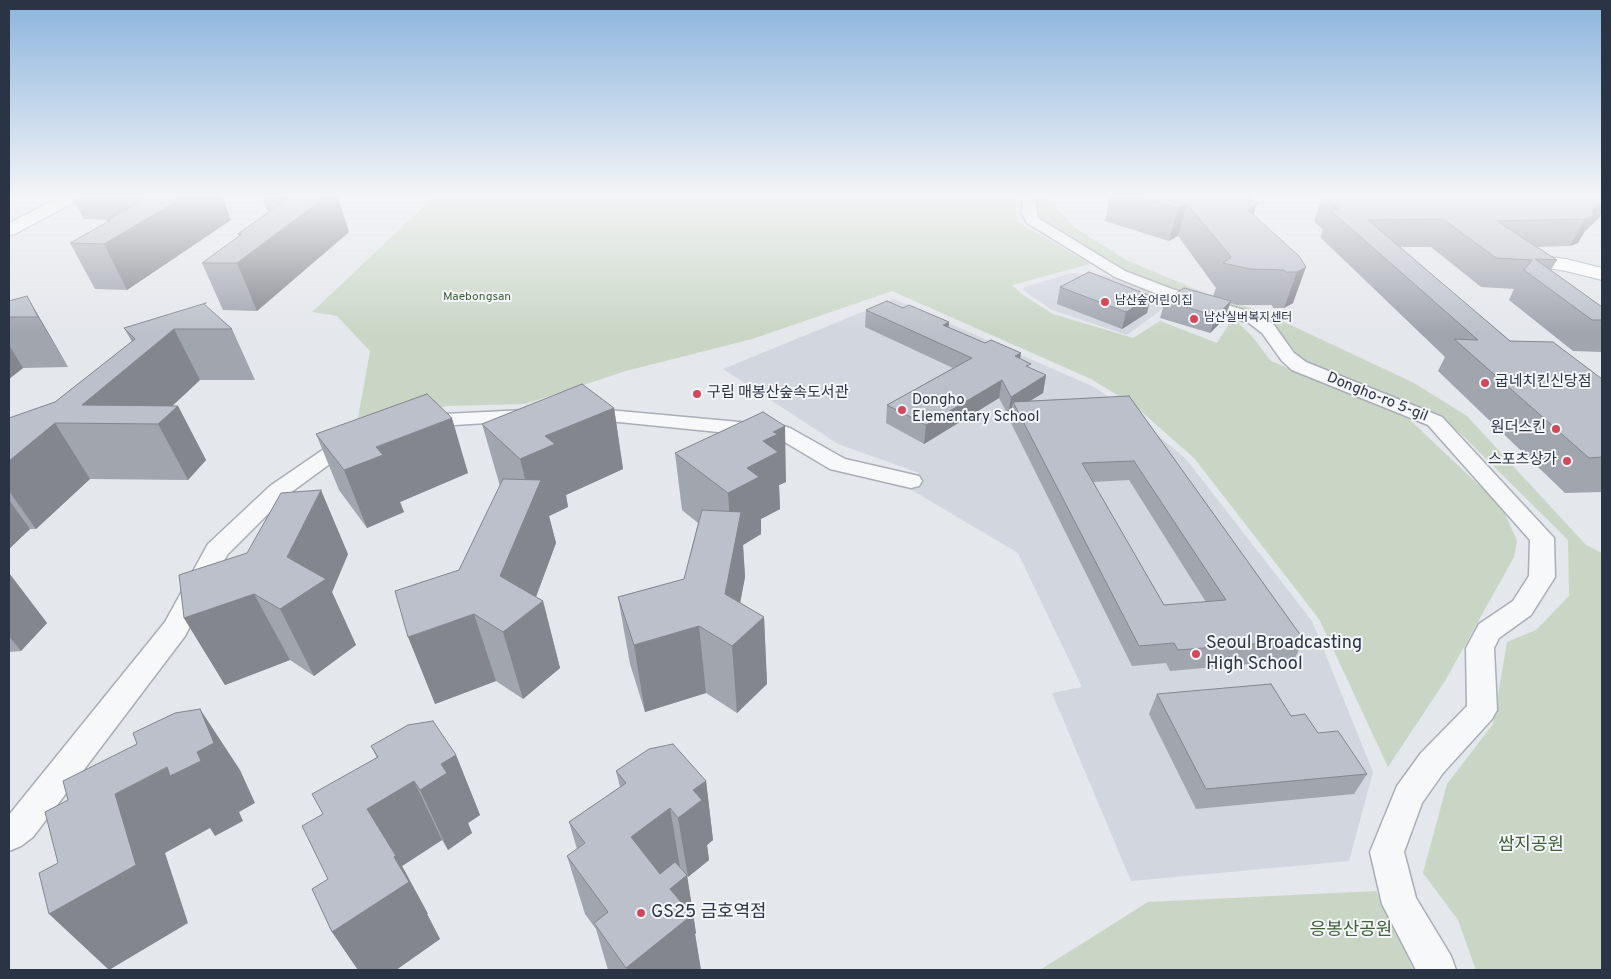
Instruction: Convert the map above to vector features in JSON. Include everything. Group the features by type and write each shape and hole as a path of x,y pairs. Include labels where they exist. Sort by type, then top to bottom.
{"main road":[{"path":"1512,257 1566,265 1600,263"}],"street":[{"name":"Dongho-ro 5-gil","path":"1066,241 1120,274 1166,292 1255,319 1268,330 1288,357 1299,366 1435,421 1542,538 1542,577 1522,608 1489,631 1480,648 1482,710 1432,763 1408,796 1387,852 1400,904 1437,970"},
{"path":"407,422 588,414 783,432 838,464 911,481"},
{"path":"15,830 175,629 217,550 278,491 345,441 371,432"}],"shaded area":[{"name":"남산숲어린이집","path":"1071,273 1105,275 1169,299 1169,304 1127,335 1052,310 1023,290 1024,287"},
{"name":"Seoul Broadcasting High School","path":"894,299 1094,387 1125,408 1186,459 1312,621 1373,772 1349,861 1131,881 1052,693 1082,687 1018,553 905,486 919,473 838,444 723,369"}],"green space":[{"name":"Maebongsan","path":"388,241 1050,241 1090,264 1012,285 1023,295 1053,314 1133,338 1160,321 1217,343 1233,318 1251,335 1271,361 1409,419 1502,507 1517,541 1514,557 1445,681 1388,767 1319,619 1194,458 1135,406 1091,379 892,291 752,339 626,371 525,404 449,406 358,418 370,351 337,316 312,312"},
{"name":"쌈지공원","path":"1072,241 1096,241 1126,260 1207,294 1263,312 1414,383 1467,416 1586,545 1602,553 1602,970 1476,970 1458,920 1423,873 1447,784 1493,724 1507,642 1536,630 1569,596 1568,540 1460,433 1411,406 1305,364 1286,340 1250,312 1122,272"},
{"name":"응봉산공원","path":"1376,891 1414,970 1040,970 1148,902"}],"building":[{"path":"74,241 110,241 104,244 70,243"},
{"path":"233,241 267,241 237,263 202,263"},
{"path":"1217,241 1282,241 1299,256 1306,267 1297,272 1286,272 1284,270 1250,269 1223,263 1231,257"},
{"path":"1365,241 1392,241 1510,341 1553,342 1602,379 1602,457 1589,458 1454,339 1478,340"},
{"path":"1472,241 1527,241 1557,260 1535,259 1602,307 1602,320 1592,320 1524,270 1532,260 1496,258"},
{"path":"1089,272 1151,296 1126,312 1060,287"},
{"path":"1184,288 1231,301 1216,316 1165,301"},
{"path":"27,296 38,317 9,317 9,301"},
{"path":"887,301 903,308 909,305 949,322 943,325 985,343 991,340 1021,353 1015,356 1031,364 1026,366 1046,375 1011,397 1002,380 926,425 887,405 972,358 866,310"},
{"path":"206,303 204,304 232,329 174,329 82,405 178,406 158,424 55,423 9,461 9,418 55,402 135,339 124,328"},
{"path":"582,384 614,408 545,436 555,444 520,459 482,424"},
{"path":"427,394 452,418 376,447 383,455 344,470 316,434"},
{"path":"1129,396 1304,640 1178,650 1174,643 1139,646 1013,402","holes":["1134,461 1226,600 1164,605 1082,463"]},
{"path":"763,412 785,426 773,432 778,434 763,441 778,452 747,468 759,477 728,493 675,453"},
{"path":"503,479 541,480 500,576 543,601 503,632 474,614 408,637 395,591 459,570"},
{"path":"321,490 287,557 326,579 280,609 254,594 184,618 179,575 247,553 281,493"},
{"path":"702,510 741,512 725,594 764,617 732,646 699,626 634,645 618,597 684,579"},
{"path":"1271,684 1291,716 1305,714 1318,733 1338,731 1367,774 1206,789 1157,694"},
{"path":"200,709 214,743 197,752 201,761 170,776 167,767 115,794 136,865 49,914 39,873 58,863 45,812 68,800 63,781 137,744 133,733 175,713"},
{"path":"433,721 456,755 441,764 447,773 420,790 414,781 367,809 396,856 394,857 409,882 332,932 312,889 328,879 302,826 323,814 312,794 378,757 371,746 408,725"},
{"path":"673,744 706,781 693,790 702,800 678,818 670,808 631,837 660,874 675,862 687,875 670,889 692,915 626,968 594,923 608,912 567,856 585,843 569,822 626,783 616,771 649,749"}],"place":[{"name":"남산숲어린이집","path":"1105,302"},
{"name":"남산실버복지센터","path":"1194,319"},
{"name":"굽네치킨신당점","path":"1485,383"},
{"name":"구립 매봉산숲속도서관","path":"697,394"},
{"name":"Dongho Elementary School","path":"902,410"},
{"name":"원더스킨","path":"1556,429"},
{"name":"스포츠상가","path":"1567,461"},
{"name":"Seoul Broadcasting High School","path":"1196,654"},
{"name":"GS25 금호역점","path":"641,913"}]}
